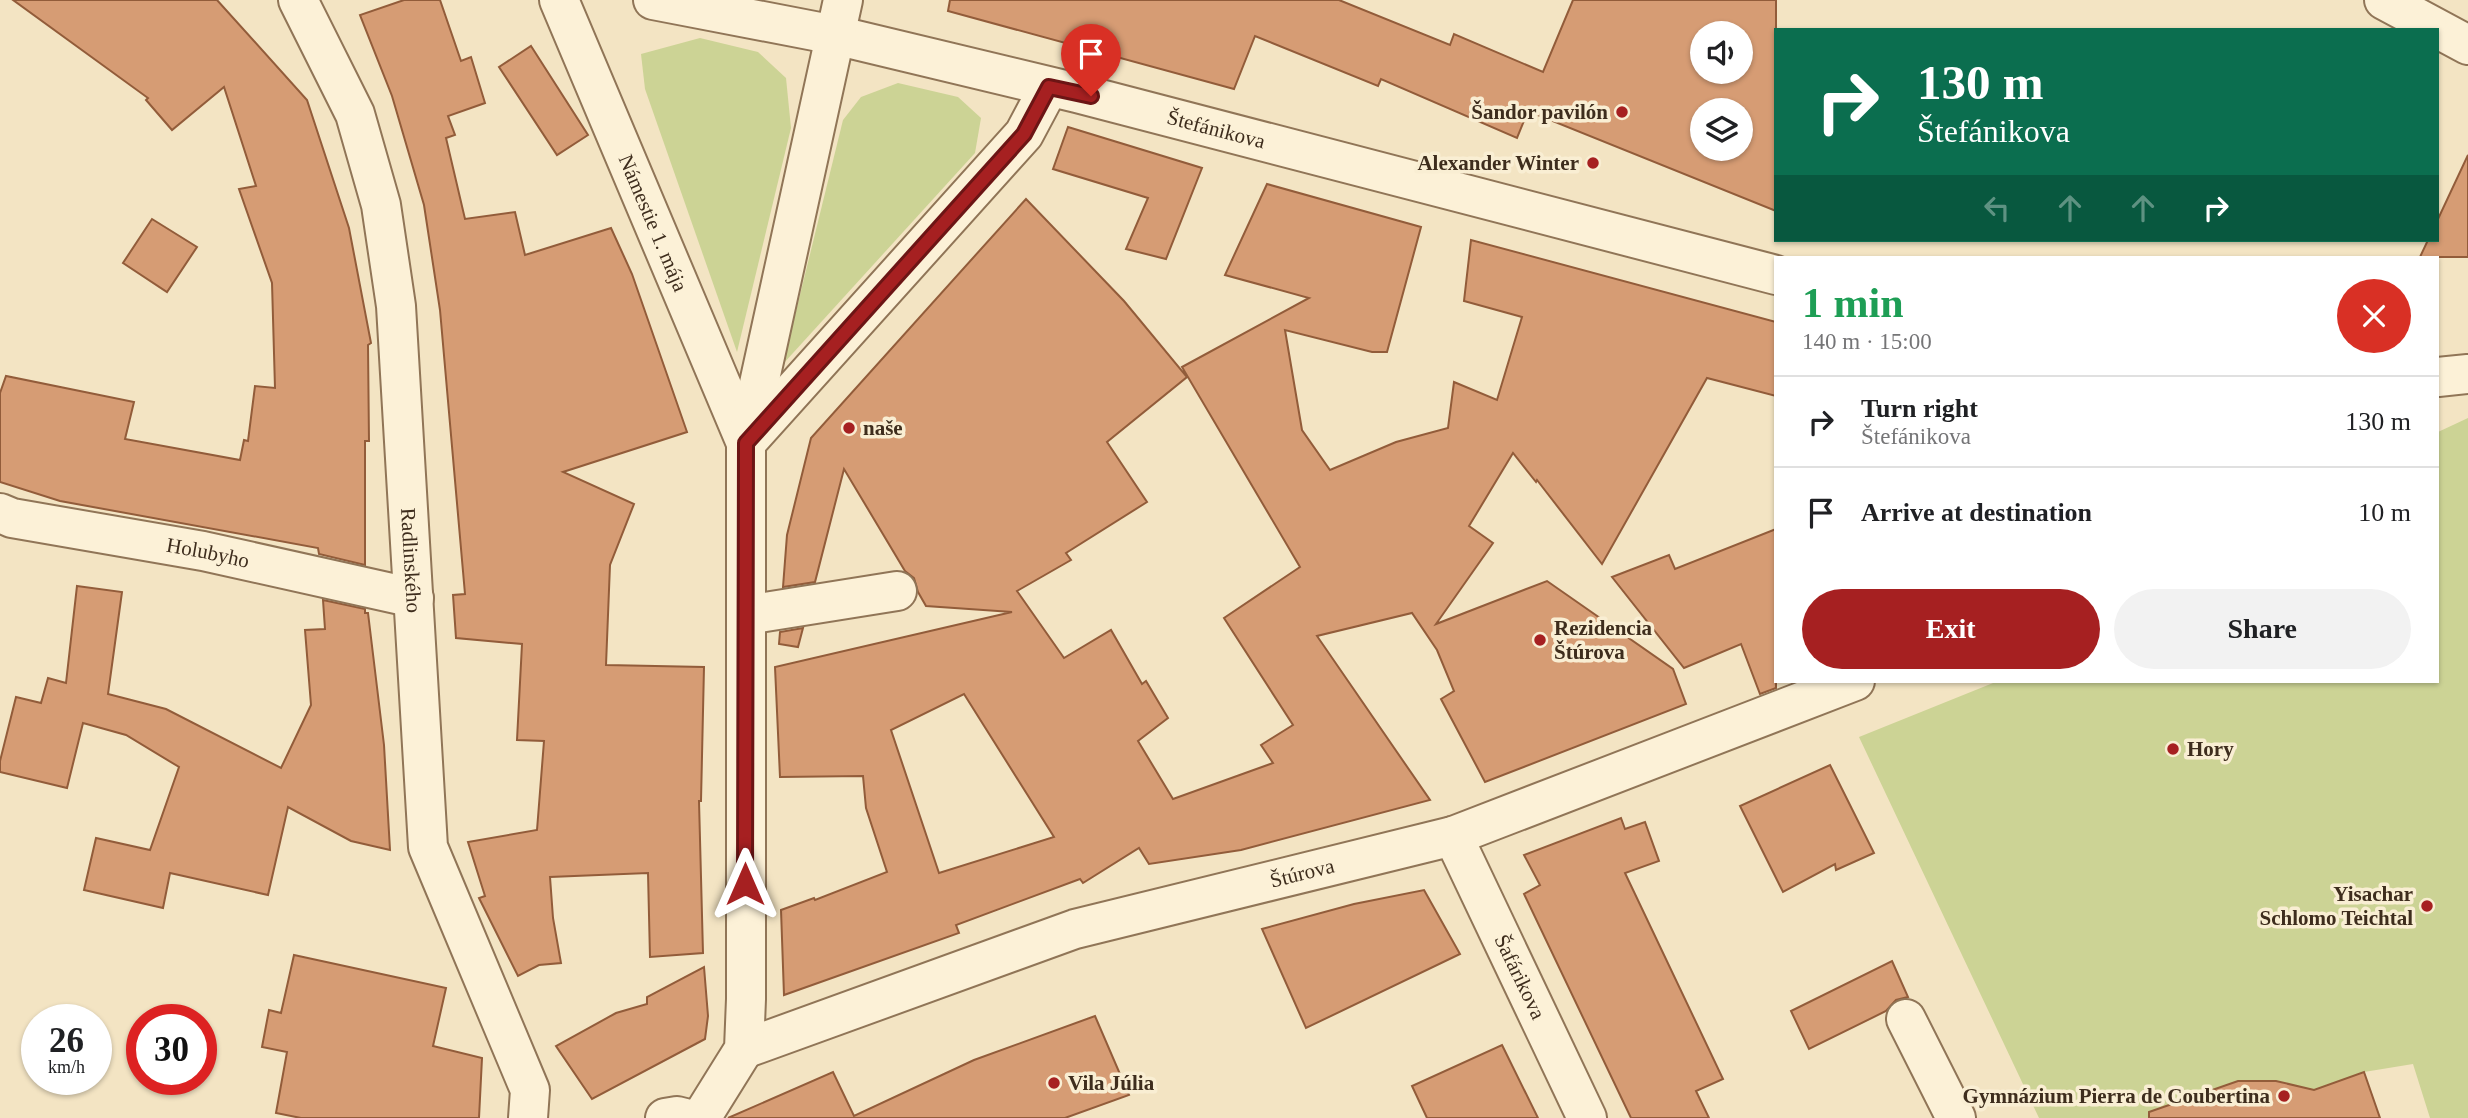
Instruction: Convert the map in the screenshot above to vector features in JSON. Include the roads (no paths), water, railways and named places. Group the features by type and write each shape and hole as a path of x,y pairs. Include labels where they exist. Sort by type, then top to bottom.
{"street":[{"name":"Radlinského","path":"298,0 355,114 381,205 396,306 428,847 530,1090 528,1118"},
{"name":"Námestie 1. mája","path":"559,0 746,443"},
{"name":"Štefánikova","path":"653,0 839,17 1049,87 1774,274"},
{"path":"2384,0 2436,28"},
{"name":"Námestie 1. mája","path":"701,1118 744,1049 746,443 839,17"},
{"path":"2439,29 2468,45"},
{"path":"746,443 1024,134 1049,87"},
{"path":"2439,377 2468,374"},
{"name":"Holubyho","path":"0,513 12,518 203,551 414,598"},
{"path":"746,615 897,591"},
{"name":"Štúrova","path":"744,1049 1075,929 1452,836 1850,683"},
{"name":"Šafárikova","path":"1452,836 1587,1118"},
{"path":"1906,1019 1955,1118"},
{"path":"665,1118 685,1118"}],"place":[{"name":"Šandor pavilón","path":"1622,112"},
{"name":"Alexander Winter","path":"1593,163"},
{"name":"naše","path":"849,428"},
{"name":"Rezidencia Štúrova","path":"1540,640"},
{"name":"Hory","path":"2173,749"},
{"name":"Yisachar Schlomo Teichtal","path":"2427,906"},
{"name":"Vila Júlia","path":"1054,1083"},
{"name":"Gymnázium Pierra de Coubertina","path":"2284,1096"}]}
